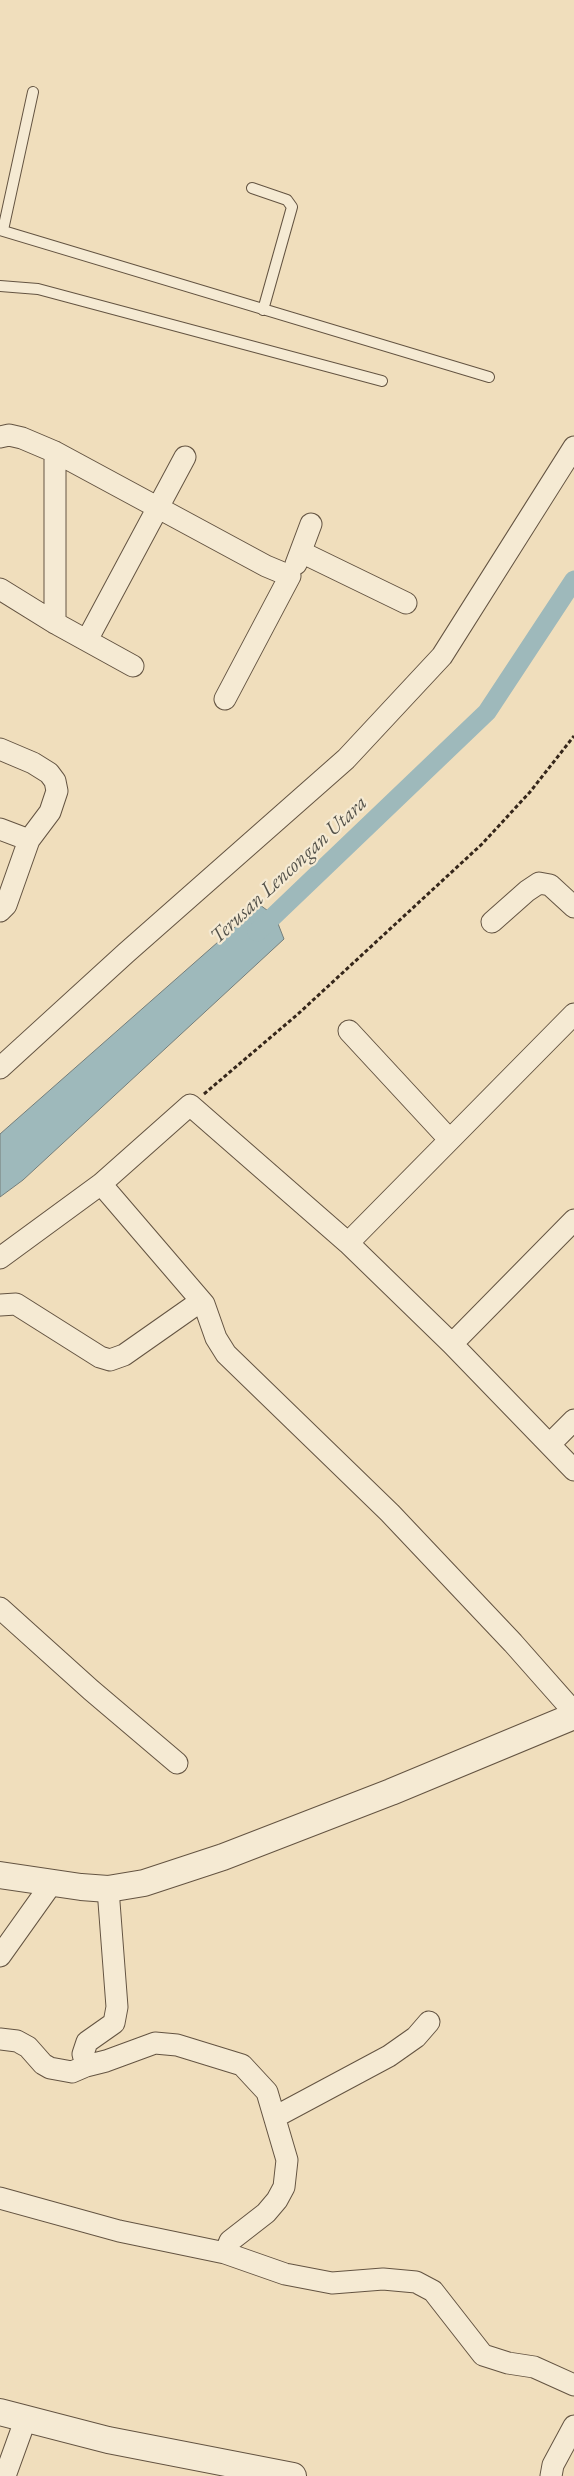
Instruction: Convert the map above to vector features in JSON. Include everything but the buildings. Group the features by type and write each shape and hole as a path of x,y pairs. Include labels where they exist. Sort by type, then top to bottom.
{"street":[{"path":"0,437 9,435 22,438 55,452 266,566 290,576"},
{"path":"0,1068 359,746 442,656 574,447"},
{"path":"55,452 55,623"},
{"path":"87,640 185,457"},
{"path":"225,699 290,576 311,524"},
{"path":"301,552 406,603"},
{"path":"0,589 55,623 133,666"},
{"path":"0,749 33,763 49,773 55,781 57,791 54,802 29,840 6,905 0,911"},
{"path":"0,829 29,840"},
{"path":"492,922 526,891 539,883 550,885 574,907"},
{"path":"348,1243 574,1014"},
{"path":"349,1031 449,1139"},
{"path":"0,1258 101,1184 190,1105 348,1243 452,1344 574,1470"},
{"path":"101,1184 201,1301 208,1312 216,1338 226,1354 390,1512 513,1643 574,1712"},
{"path":"452,1344 574,1220"},
{"path":"0,1305 16,1304 100,1357 110,1360 124,1355 201,1301"},
{"path":"550,1444 574,1420"},
{"path":"0,1608 91,1690 177,1763"},
{"path":"0,1875 108,1889 144,1883 223,1858 391,1792 574,1716"},
{"path":"0,1956 52,1883"},
{"path":"86,2066 83,2054 87,2042 114,2023 117,2007 108,1889"},
{"path":"274,2117 389,2056 416,2037 429,2022"},
{"path":"0,2039 17,2040 28,2047 43,2064 50,2068 72,2072 155,2043 177,2045 242,2065 267,2092 287,2160 284,2187 277,2200 266,2213 230,2241 225,2253"},
{"path":"0,2198 119,2231 225,2253 285,2274 332,2283 383,2279 416,2282 433,2291 483,2355 508,2363 534,2366 574,2385"},
{"path":"0,2412 108,2440 293,2476"},
{"path":"5,2476 26,2418"},
{"path":"551,2476 553,2465 574,2426"}],"lane":[{"path":"33,92 1,230 489,377"},
{"path":"252,188 287,200 292,207 263,310"},
{"path":"0,286 47,292 382,381"}],"path":[{"path":"190,1105 298,1014 482,844 530,792 574,736"}],"water":[{"path":"260,905 275,916 284,939 23,1180 0,1197 0,1134"}],"waterway":[{"name":"Terusan Lencongan Utara","path":"257,932 487,712 574,580"}]}
